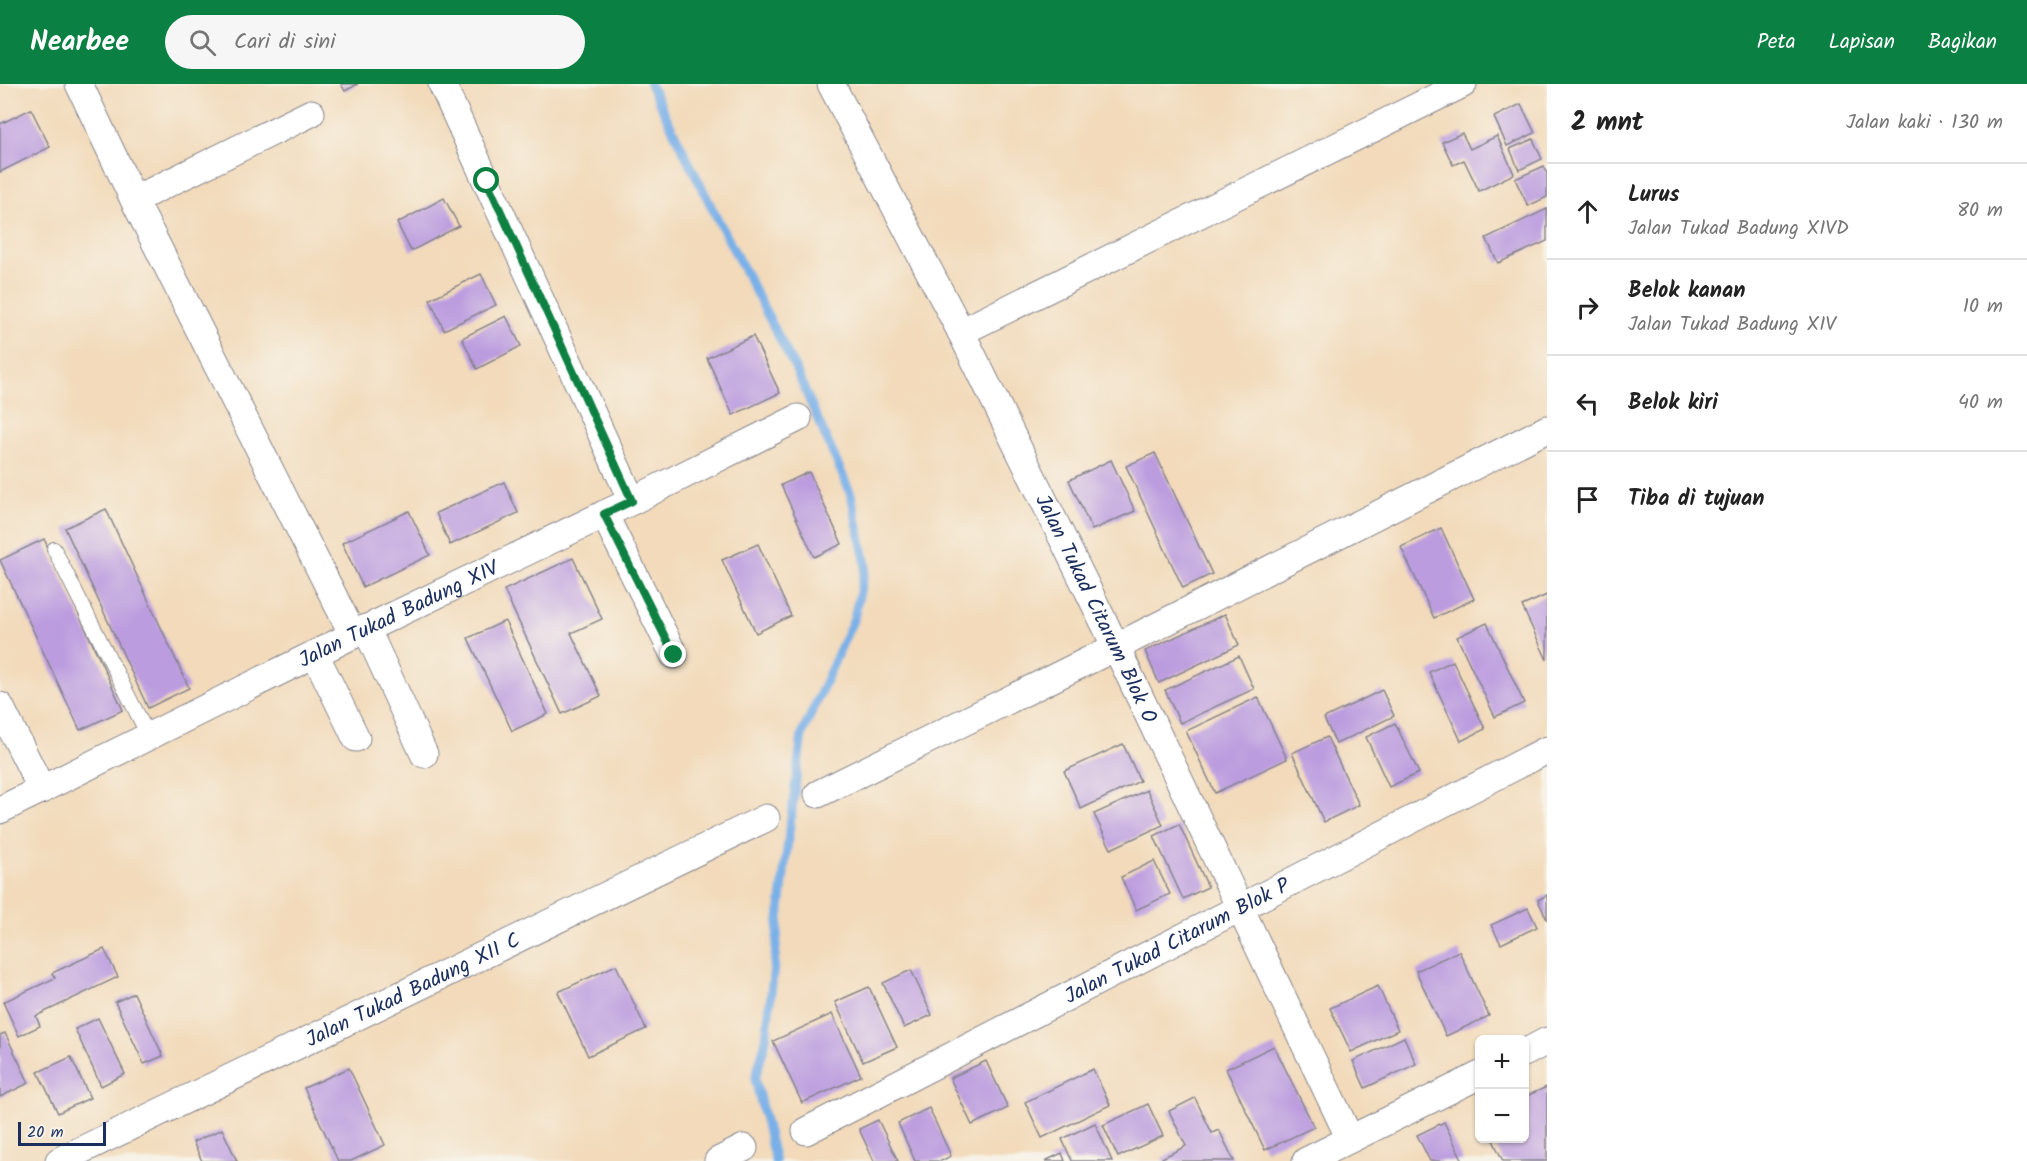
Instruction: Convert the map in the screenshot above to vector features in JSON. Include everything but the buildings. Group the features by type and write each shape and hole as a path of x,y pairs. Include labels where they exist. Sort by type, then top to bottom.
{"street":[{"path":"80,84 134,200 424,754"},
{"path":"442,84 632,501"},
{"name":"Jalan Tukad Citarum Blok O","path":"831,84 961,332 1116,646 1350,1139"},
{"path":"961,332 1463,84"},
{"path":"134,200 311,113"},
{"name":"Jalan Tukad Badung XIV","path":"0,810 798,418"},
{"path":"818,794 1547,429"},
{"path":"604,514 674,655"},
{"path":"315,654 356,738"},
{"path":"0,706 42,790"},
{"name":"Jalan Tukad Citarum Blok P","path":"806,1131 1547,750"},
{"name":"Jalan Tukad Badung XII C","path":"59,1161 766,818"},
{"path":"1529,1050 1547,1041"},
{"path":"1306,1161 1475,1077"},
{"path":"718,1161 744,1148"}],"lane":[{"path":"54,549 149,737"}],"waterway":[{"path":"650,84 795,368 851,494 866,565 854,618 802,734 766,1040 755,1079 775,1161"}],"route":[{"path":"487,181 632,501 604,514 674,655"}]}
